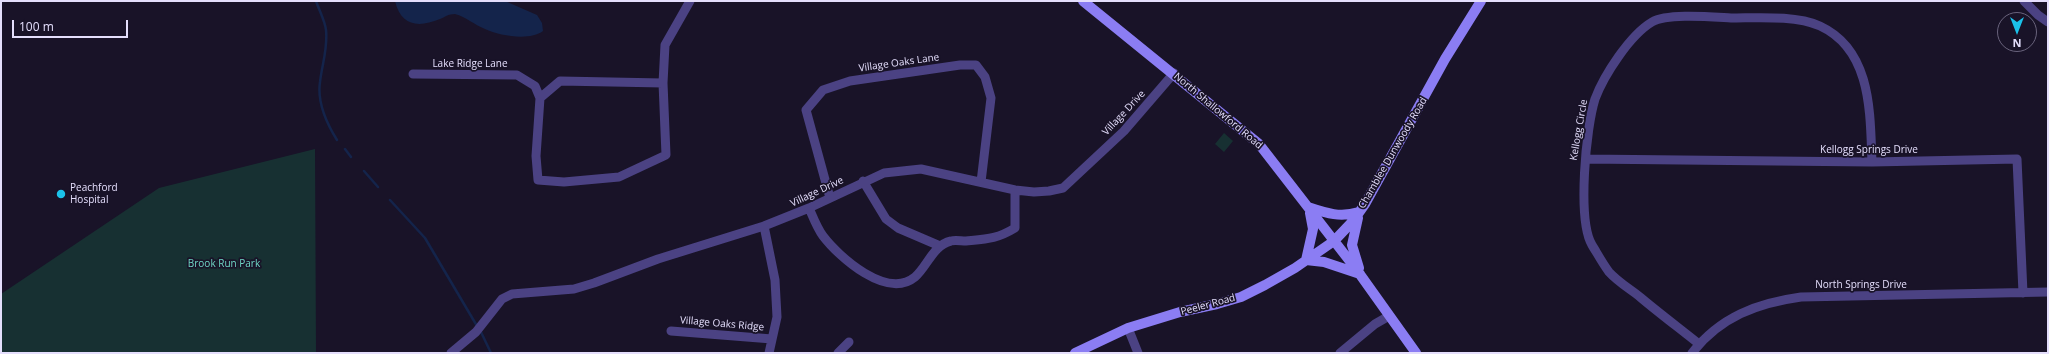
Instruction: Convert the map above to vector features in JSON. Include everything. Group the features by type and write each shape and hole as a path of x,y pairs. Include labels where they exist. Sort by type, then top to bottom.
{"street":[{"path":"663,83 560,81 540,98 536,156 538,180 564,182 619,177 666,155 663,83 665,45 690,1"},
{"name":"North Shallowford Road","path":"1083,1 1174,73 1259,144 1334,241"},
{"name":"Chamblee Dunwoody Road","path":"1334,241 1359,212 1413,120 1445,59 1481,1"},
{"path":"2024,1 2038,16 2048,22"},
{"name":"Kellogg Circle","path":"1699,344 1610,272 1590,242 1583,187 1584,166 1595,99 1608,75 1626,48 1642,29 1654,21 1670,18 1715,17 1797,20 1819,26 1838,38 1850,50 1859,65 1870,105 1872,162"},
{"name":"Village Oaks Lane","path":"830,198 806,110 823,90 850,81 960,65 976,65 985,77 991,98 981,182"},
{"name":"Village Drive","path":"451,353 480,326 502,298 512,294 574,288 658,259 764,226 809,208 864,181 884,173 921,170 1015,190 1034,192 1063,188 1124,130 1174,73"},
{"name":"Lake Ridge Lane","path":"413,74 517,75 535,86 540,98"},
{"name":"Kellogg Springs Drive","path":"1586,159 1872,162 2017,159 2023,293"},
{"path":"864,181 886,219 898,228 940,246"},
{"path":"809,208 822,235 859,270 879,282 904,282 914,278 940,246 951,241 1000,237 1015,228 1015,190"},
{"path":"1308,207 1324,214 1336,215 1359,212 1352,245 1360,275"},
{"path":"1308,207 1312,219 1313,229 1306,260 1324,262 1360,275"},
{"path":"764,226 776,280 777,317 769,353"},
{"path":"1334,241 1416,353"},
{"name":"Peeler Road","path":"1075,353 1128,328 1180,312 1241,297 1265,285 1334,241"},
{"name":"North Springs Drive","path":"1692,353 1699,344 1734,316 1752,307 1774,300 1800,297 2048,292"},
{"path":"1340,353 1375,324 1389,316"},
{"path":"1128,328 1138,353"},
{"name":"Village Oaks Ridge","path":"671,332 772,339"},
{"path":"838,353 849,342"}],"green space":[{"path":"1224,133 1233,141 1224,152 1215,144"},
{"name":"Brook Run Park","path":"315,149 316,353 1,353 1,294 159,188"}],"water":[{"path":"395,1 505,1 537,15 542,23 543,31 531,36 523,37 499,34 491,32 455,14 448,15 425,24 412,23 401,16"}],"waterway":[{"path":"316,1 326,30 326,50 319,90 321,105 326,120 337,140"},
{"path":"345,149 351,157"},
{"path":"364,171 378,187"},
{"path":"390,200 425,238 477,326"},
{"path":"480,330 491,353"}],"place":[{"name":"Peachford Hospital","path":"61,194"}]}
